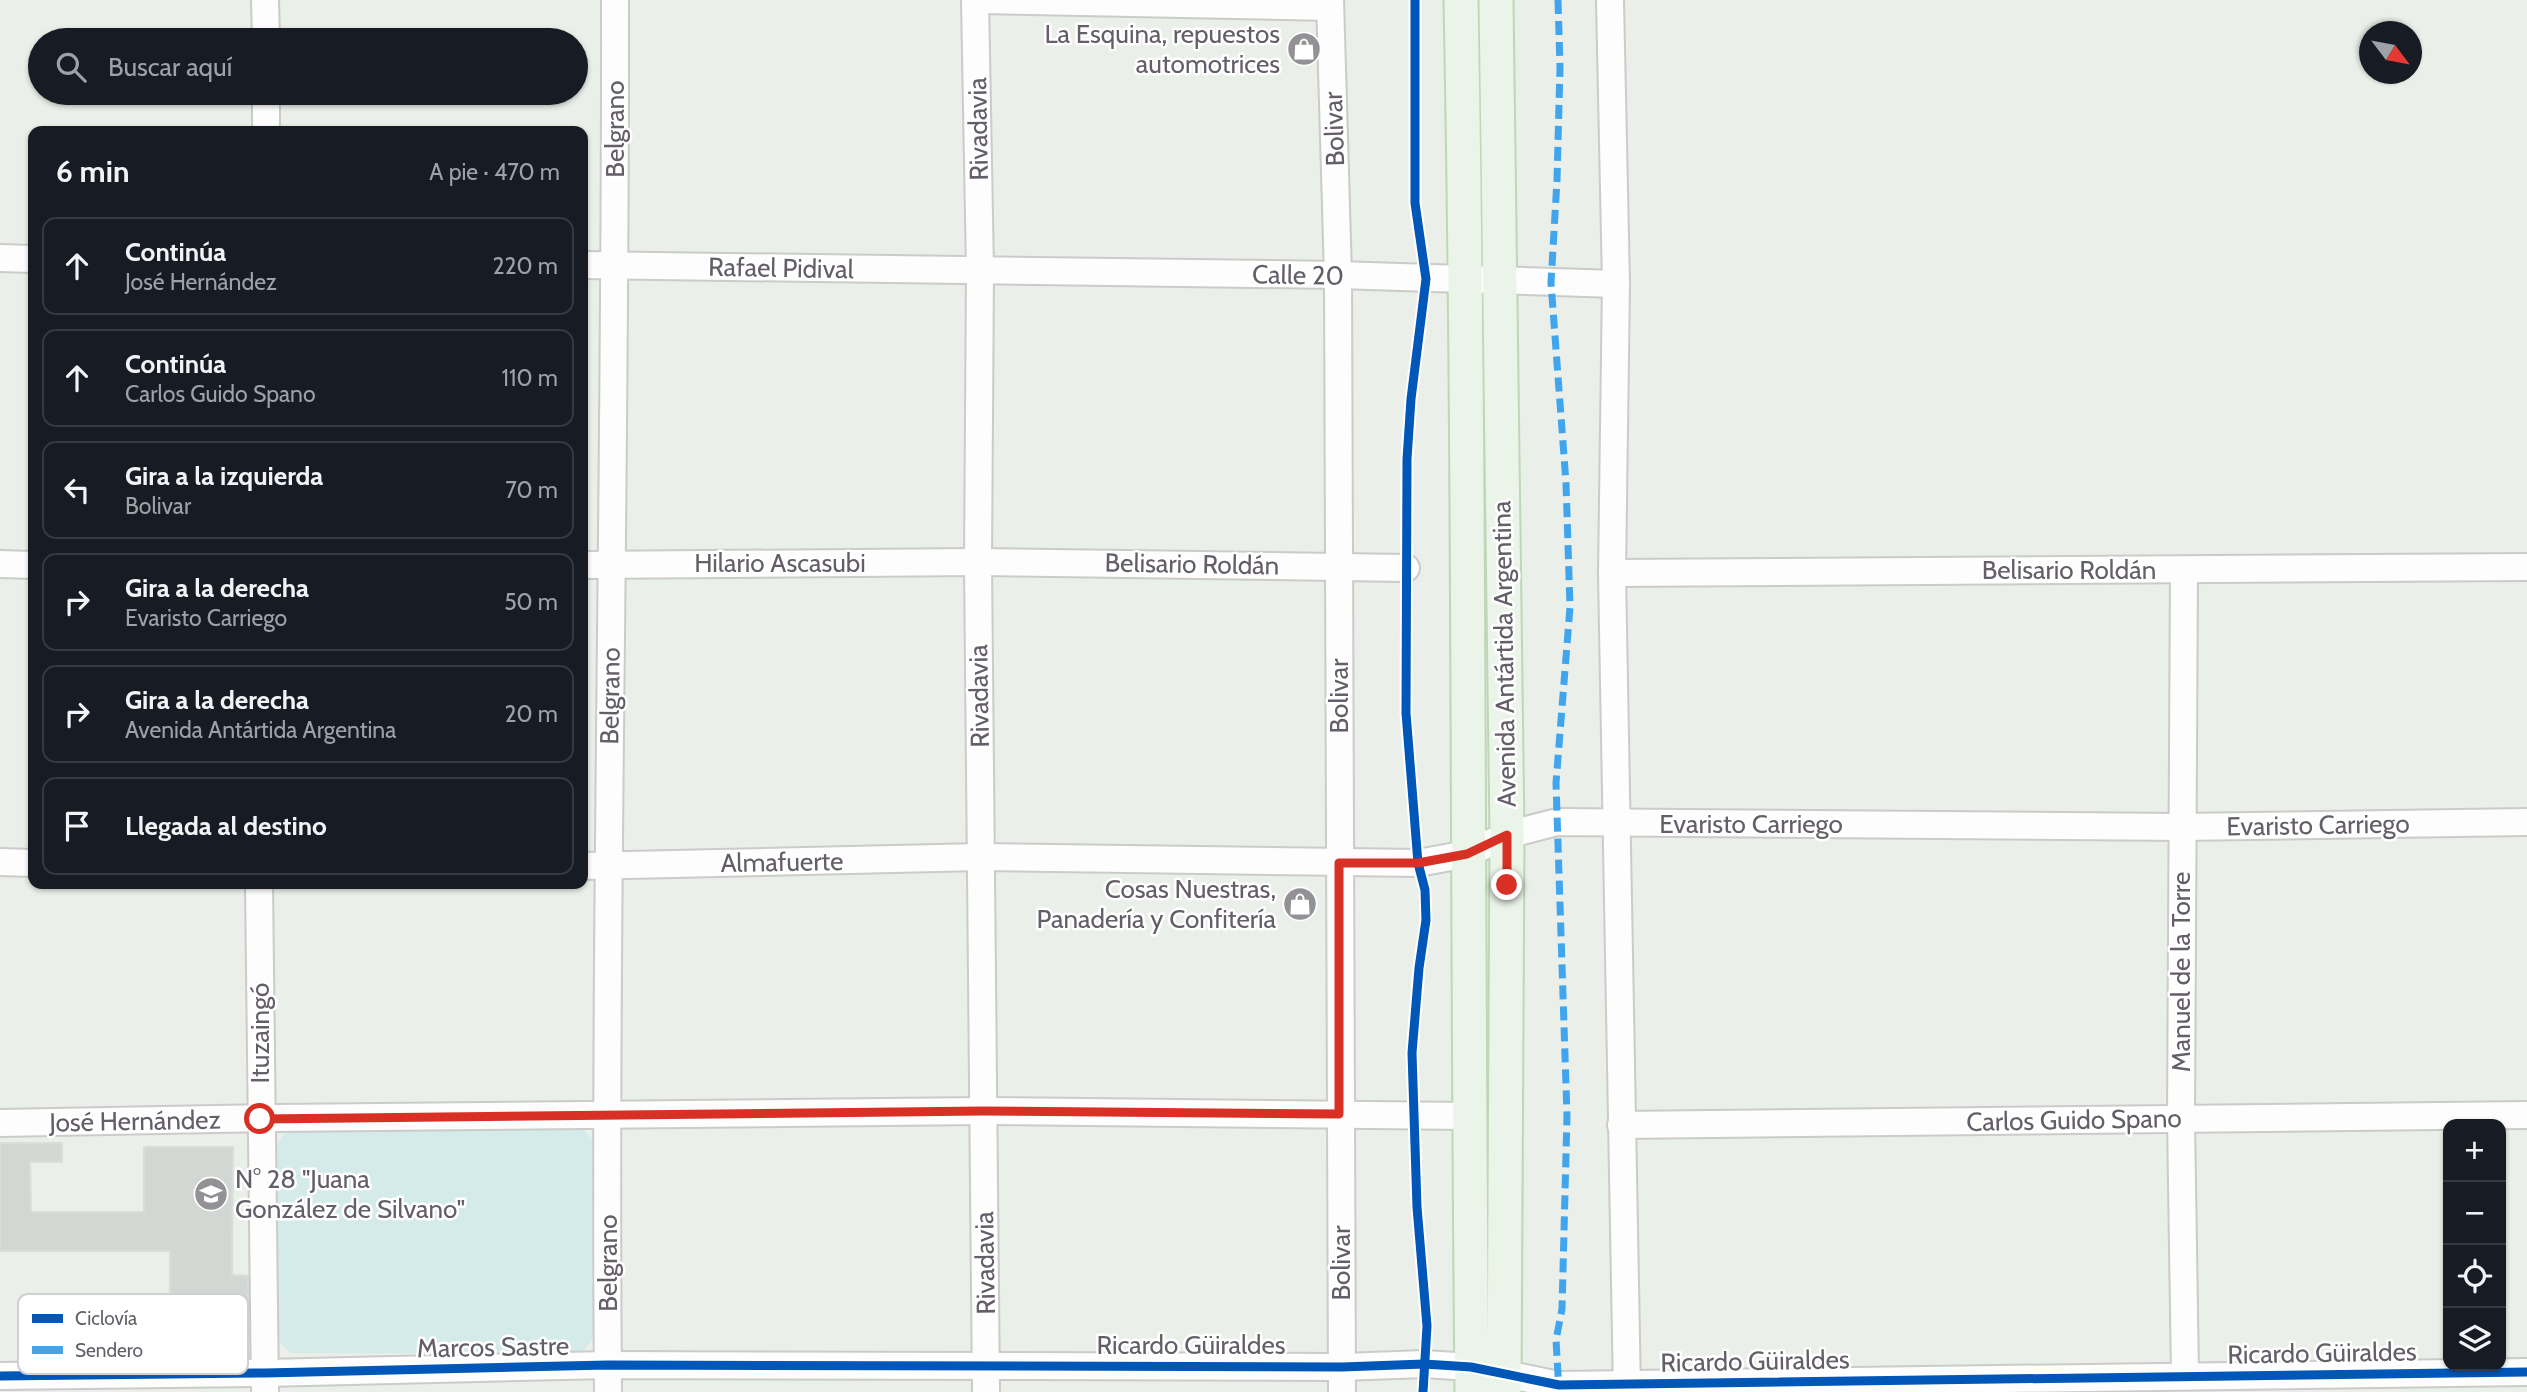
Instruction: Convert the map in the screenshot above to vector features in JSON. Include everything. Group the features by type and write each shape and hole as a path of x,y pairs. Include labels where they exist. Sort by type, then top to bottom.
{"main road":[{"name":"Avenida Antártida Argentina","path":"1461,0 1482,280 1507,835 1504,1383"},
{"name":"Avenida Antártida Argentina","path":"1471,1380 1467,854 1482,280 1496,0"}],"street":[{"path":"265,0 266,28"},
{"name":"Belgrano","path":"608,1392 608,1116 596,866 612,565 615,0"},
{"name":"Rivadavia","path":"975,0 980,271 978,562 986,1392"},
{"path":"981,0 1330,3"},
{"path":"1610,0 1616,284 1612,573 1627,1388"},
{"name":"Bolivar","path":"1330,3 1338,275 1342,1379"},
{"path":"266,105 266,126"},
{"path":"0,258 28,259"},
{"name":"Rafael Pidival","path":"588,265 980,271"},
{"name":"Calle 20","path":"980,271 1338,275 1616,284"},
{"name":"Hilario Ascasubi","path":"588,565 978,562"},
{"name":"Belisario Roldán","path":"978,562 1406,568"},
{"path":"0,564 28,565"},
{"name":"Belisario Roldán","path":"1612,573 2527,567"},
{"name":"Manuel de la Torre","path":"2184,569 2181,1119 2185,1375"},
{"name":"Evaristo Carriego","path":"981,857 1418,863 1467,854 1507,835 1557,822 2182,827 2527,822"},
{"name":"Almafuerte","path":"596,866 981,857"},
{"path":"0,862 28,863"},
{"name":"Ituzaingó","path":"259,889 265,1383"},
{"path":"983,1111 1469,1116"},
{"name":"José Hernández","path":"0,1123 983,1111"},
{"name":"Carlos Guido Spano","path":"1621,1125 2527,1115"},
{"name":"Ricardo Güiraldes","path":"986,1365 1342,1379 1424,1364 1471,1380 1627,1388 2185,1375 2359,1383 2527,1373"},
{"name":"Marcos Sastre","path":"0,1376 265,1383 608,1365 986,1365"}],"shaded area":[{"path":"582,1128 595,1142 596,1335 581,1354 291,1353 277,1340 275,1147 288,1130"}],"building":[{"path":"0,1143 62,1143 62,1162 30,1162 31,1212 144,1212 144,1147 233,1147 232,1275 248,1276 249,1357 248,1294 170,1294 170,1251 0,1251"}],"marked path":[{"path":"1558,0 1560,67 1551,283 1566,483 1570,607 1556,783 1567,1116 1562,1309 1556,1340 1559,1390"}],"cycle path":[{"path":"1415,0 1415,203 1426,279 1411,399 1407,459 1406,713 1418,863 1425,890 1426,920 1412,1053 1417,1207 1427,1326 1423,1392"},
{"path":"248,1373 608,1365 1342,1367 1424,1364 1471,1367 1559,1385 2527,1372"},
{"path":"0,1376 177,1374"}],"place":[{"name":"La Esquina, repuestos automotrices","path":"1304,49"},
{"name":"Cosas Nuestras, Panadería y Confitería","path":"1300,904"},
{"name":"N° 28 \"Juana González de Silvano\"","path":"211,1194"}],"route":[{"path":"260,1119 983,1111 1339,1114 1339,863 1418,863 1467,854 1507,835 1507,885"}]}
